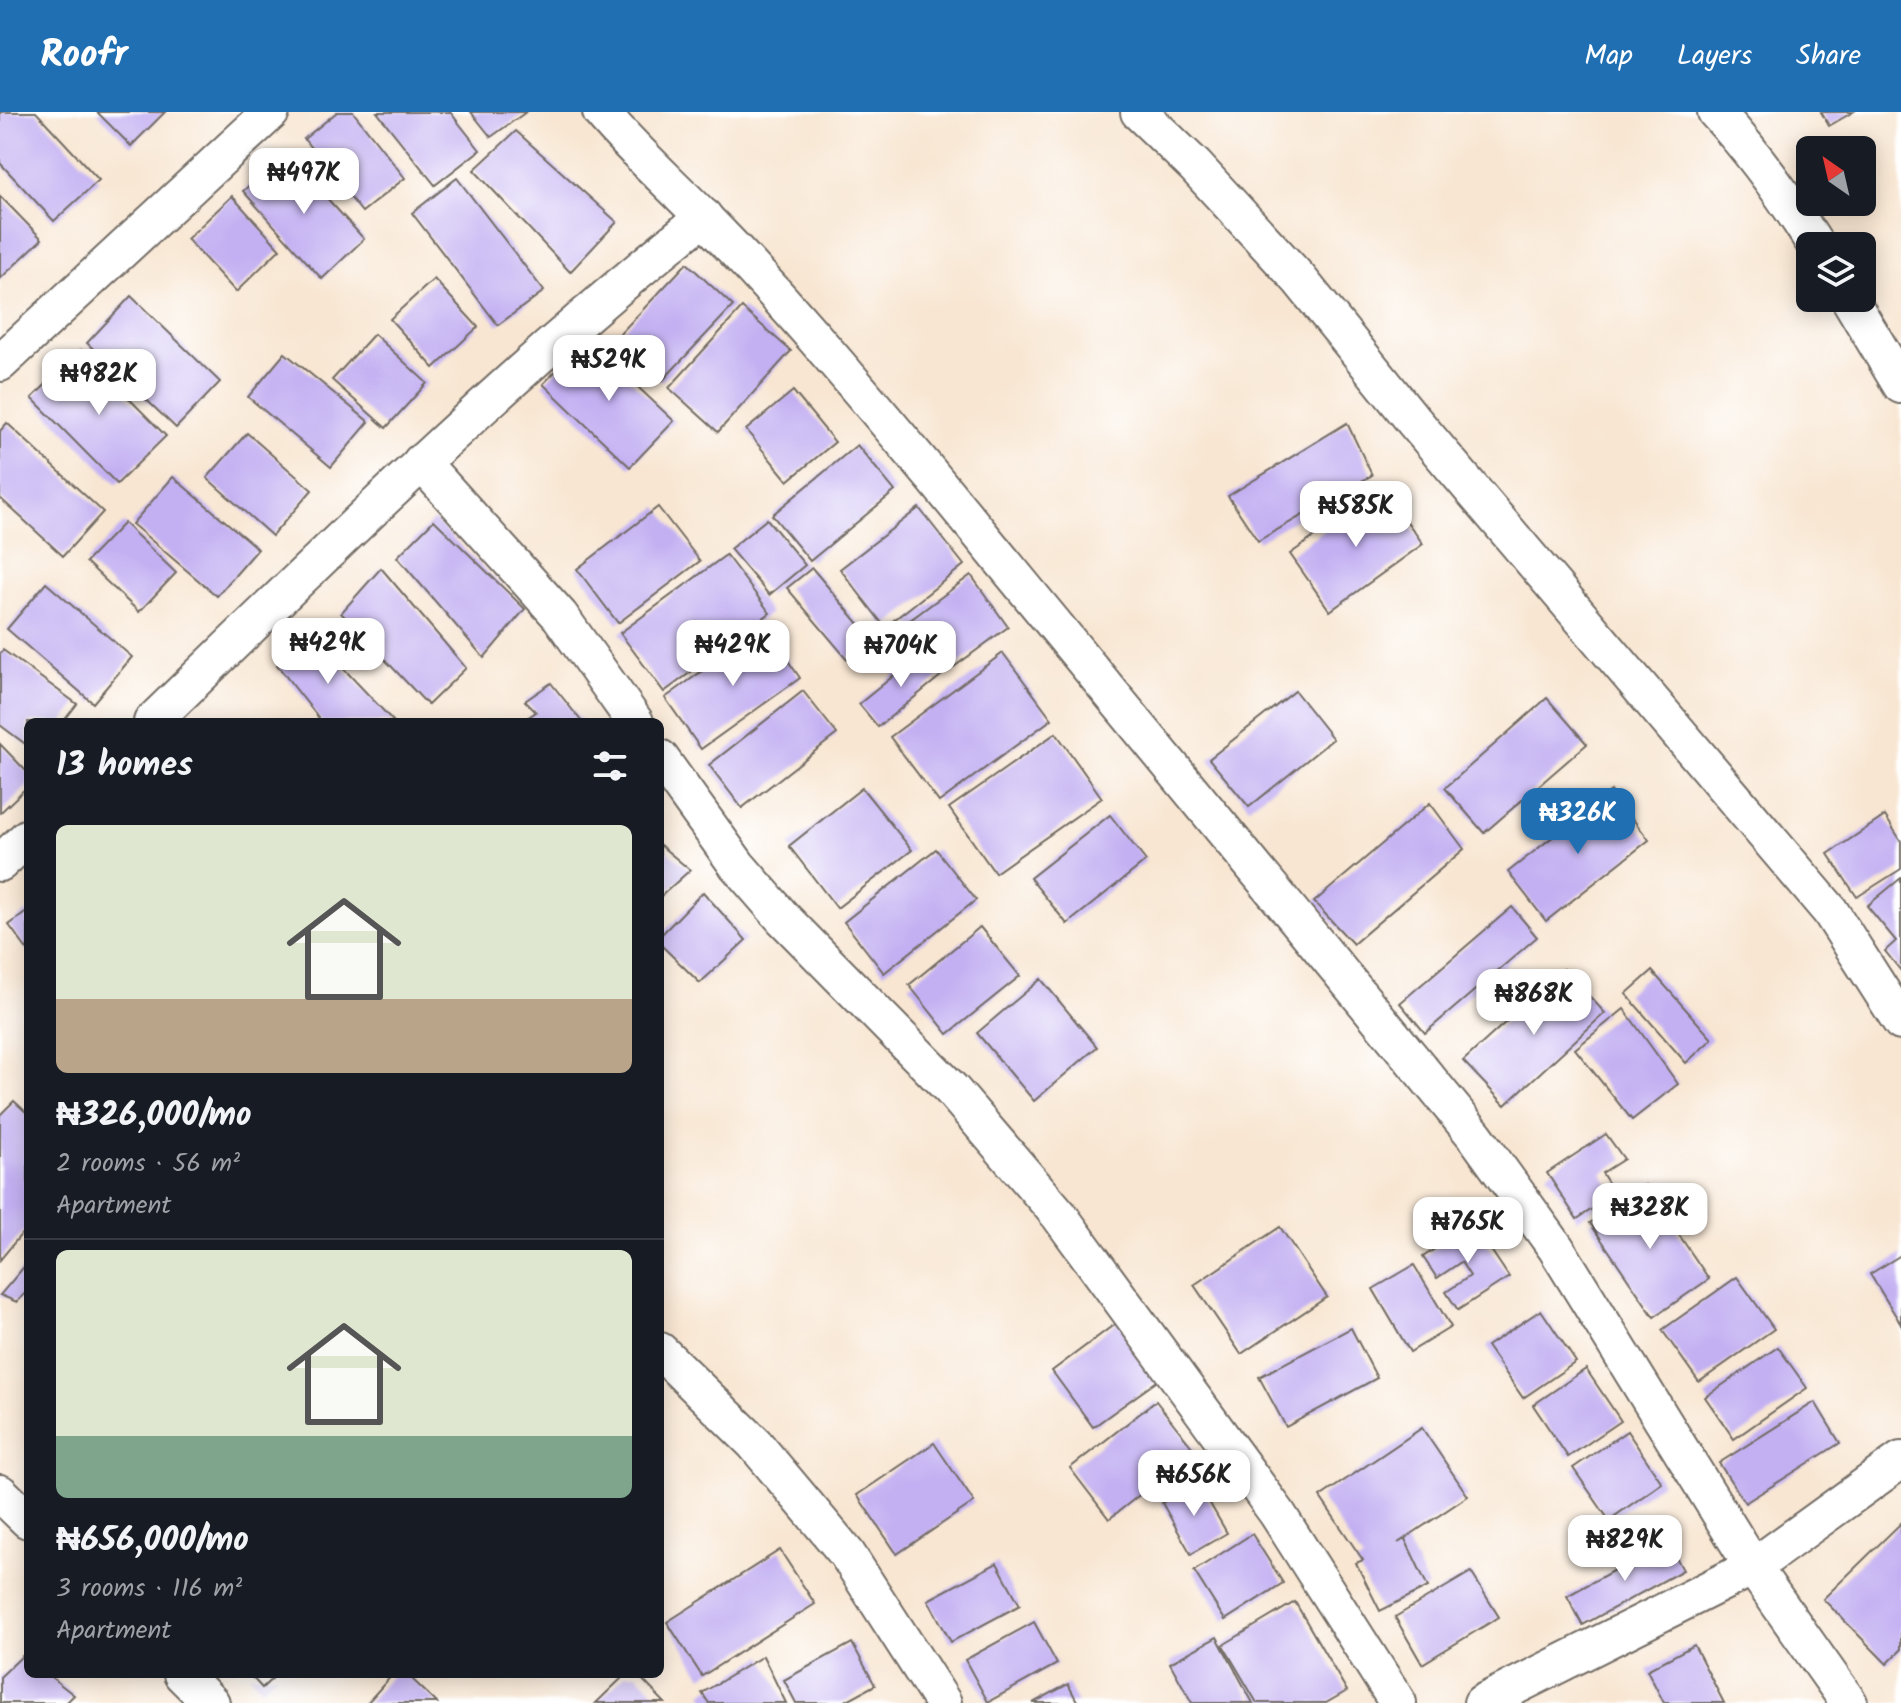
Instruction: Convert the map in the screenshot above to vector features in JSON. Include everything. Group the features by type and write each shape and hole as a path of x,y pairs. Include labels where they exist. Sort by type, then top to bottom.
{"street":[{"path":"0,363 271,112"},
{"path":"601,112 634,150 704,217 924,465 1476,1137 1556,1248 1753,1567 1849,1703"},
{"path":"1139,112 1195,166 1299,279 1413,420 1830,911 1901,1022"},
{"path":"1716,112 1742,140 1807,232"},
{"path":"156,718 421,462 567,330 704,217"},
{"path":"1857,312 1901,385"},
{"path":"421,462 560,616 632,718"},
{"path":"664,764 737,865 783,918 952,1090 1059,1215 1277,1513 1398,1703"},
{"path":"0,863 24,841"},
{"path":"664,1355 754,1443 847,1554 943,1703"},
{"path":"1482,1703 1753,1567 1901,1460"},
{"path":"0,1493 24,1516"},
{"path":"186,1678 211,1703"}],"building":[{"path":"0,112 36,112 99,180 54,221 0,163"},
{"path":"97,112 165,112 131,146"},
{"path":"337,112 353,112 405,178 362,212 304,139"},
{"path":"377,112 450,112 480,150 435,185"},
{"path":"471,112 526,112 491,137"},
{"path":"1821,112 1853,112 1829,126"},
{"path":"516,131 617,222 570,272 474,170"},
{"path":"286,153 364,239 322,279 243,191"},
{"path":"457,178 544,291 498,325 412,213"},
{"path":"0,196 42,239 0,279"},
{"path":"232,196 280,249 236,292 187,239"},
{"path":"687,263 733,306 662,381 616,338"},
{"path":"434,279 478,327 434,368 390,319"},
{"path":"131,296 220,382 176,428 87,343"},
{"path":"742,308 791,351 718,432 669,388"},
{"path":"374,334 427,383 386,428 332,380"},
{"path":"587,339 674,421 630,467 543,384"},
{"path":"81,350 166,436 117,484 32,398"},
{"path":"285,353 369,422 331,467 248,397"},
{"path":"793,391 835,442 788,481 746,430"},
{"path":"7,423 103,512 63,556 0,498 0,431"},
{"path":"1347,423 1372,475 1258,541 1228,496"},
{"path":"247,433 312,490 272,536 207,478"},
{"path":"857,445 895,491 810,561 772,515"},
{"path":"173,477 258,549 217,596 132,524"},
{"path":"1383,488 1423,544 1330,611 1290,554"},
{"path":"658,507 700,561 618,623 577,569"},
{"path":"919,508 964,565 885,627 840,569"},
{"path":"767,519 805,565 769,595 730,549"},
{"path":"434,520 525,609 484,658 397,557"},
{"path":"124,523 176,573 139,612 86,562"},
{"path":"726,555 770,613 664,692 620,633"},
{"path":"381,568 466,668 428,705 341,613"},
{"path":"812,568 871,638 847,659 787,588"},
{"path":"971,575 1008,627 947,672 909,621"},
{"path":"46,583 132,657 93,703 7,629"},
{"path":"764,626 800,678 701,749 665,698"},
{"path":"309,632 390,718 319,718 277,665"},
{"path":"3,650 77,704 66,718 24,718 24,743 0,725 0,654"},
{"path":"924,651 943,674 878,727 859,704"},
{"path":"1003,653 1052,719 939,802 890,737"},
{"path":"551,683 579,718 527,718 536,712 525,701"},
{"path":"803,691 837,734 742,808 709,765"},
{"path":"1295,691 1333,739 1249,807 1209,759"},
{"path":"1547,698 1587,744 1484,833 1445,788"},
{"path":"1056,733 1102,798 995,873 949,808"},
{"path":"0,744 24,769 24,790 0,813"},
{"path":"862,788 912,850 837,908 789,846"},
{"path":"1611,791 1649,840 1546,921 1508,872"},
{"path":"1430,803 1464,849 1353,944 1314,902"},
{"path":"1110,815 1146,861 1067,924 1030,878"},
{"path":"1885,816 1901,841 1901,869 1857,897 1828,854"},
{"path":"664,848 690,870 664,893"},
{"path":"936,849 976,900 884,973 844,922"},
{"path":"1901,878 1901,971 1885,951 1896,941 1867,906"},
{"path":"703,892 746,940 700,983 664,948 664,932"},
{"path":"1512,907 1537,937 1425,1033 1400,1003"},
{"path":"24,914 24,946 9,925"},
{"path":"980,927 1020,976 948,1034 909,985"},
{"path":"1564,969 1605,1013 1505,1105 1463,1061"},
{"path":"1652,971 1712,1039 1686,1063 1626,994"},
{"path":"1041,979 1097,1047 1034,1101 977,1033"},
{"path":"1624,1009 1678,1084 1632,1120 1575,1049"},
{"path":"14,1101 24,1110 24,1231 0,1260 0,1115"},
{"path":"1606,1134 1624,1159 1602,1173 1615,1194 1577,1219 1547,1173"},
{"path":"1645,1185 1709,1279 1654,1317 1590,1223"},
{"path":"1473,1223 1509,1277 1458,1310 1446,1292 1470,1276 1461,1262 1437,1278 1423,1257"},
{"path":"1280,1227 1327,1297 1241,1354 1194,1285"},
{"path":"1901,1255 1901,1324 1870,1274"},
{"path":"1414,1265 1451,1327 1410,1352 1373,1289"},
{"path":"24,1267 24,1294 17,1302 0,1295"},
{"path":"1737,1277 1774,1329 1699,1382 1662,1330"},
{"path":"1541,1310 1576,1362 1523,1398 1487,1346"},
{"path":"1119,1321 1160,1379 1093,1427 1052,1371"},
{"path":"1351,1328 1377,1378 1286,1427 1259,1377"},
{"path":"1778,1347 1807,1388 1734,1439 1705,1397"},
{"path":"1586,1369 1621,1421 1568,1457 1533,1405"},
{"path":"1156,1401 1195,1451 1109,1519 1070,1468"},
{"path":"1815,1402 1840,1443 1745,1503 1719,1463"},
{"path":"1422,1428 1468,1496 1398,1543 1405,1539 1428,1587 1380,1611 1356,1563 1363,1560 1320,1497"},
{"path":"1627,1431 1662,1483 1609,1520 1573,1468"},
{"path":"934,1443 974,1502 897,1554 857,1495"},
{"path":"1198,1483 1227,1533 1191,1554 1162,1503"},
{"path":"1901,1523 1901,1650 1887,1664 1823,1599"},
{"path":"1252,1534 1283,1583 1225,1620 1194,1571"},
{"path":"1667,1541 1683,1570 1583,1625 1567,1596"},
{"path":"780,1550 815,1604 702,1676 667,1622"},
{"path":"997,1563 1020,1605 951,1642 928,1600"},
{"path":"1471,1572 1499,1617 1422,1664 1395,1617"},
{"path":"1295,1602 1347,1691 1326,1703 1257,1703 1223,1645"},
{"path":"1034,1622 1057,1664 988,1702 965,1660"},
{"path":"1217,1637 1253,1703 1192,1703 1170,1663"},
{"path":"852,1643 875,1685 842,1703 796,1703 784,1680"},
{"path":"1694,1645 1724,1703 1664,1703 1647,1670"},
{"path":"22,1656 24,1678 52,1678 74,1695 66,1703 0,1703 0,1677"},
{"path":"763,1656 786,1703 709,1703 702,1693"},
{"path":"253,1678 273,1678 262,1688"},
{"path":"389,1678 411,1678 437,1703 367,1703"},
{"path":"622,1678 641,1678 665,1703 596,1703"},
{"path":"1068,1684 1078,1703 1033,1703"}]}
